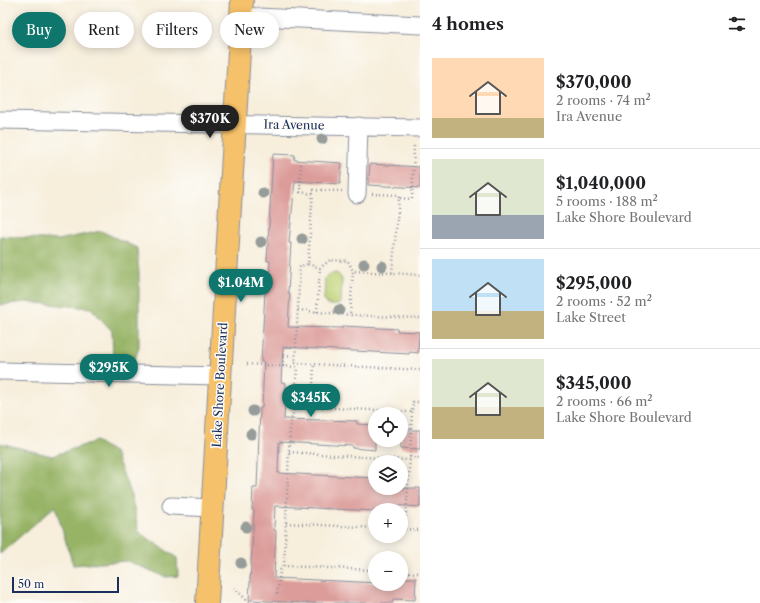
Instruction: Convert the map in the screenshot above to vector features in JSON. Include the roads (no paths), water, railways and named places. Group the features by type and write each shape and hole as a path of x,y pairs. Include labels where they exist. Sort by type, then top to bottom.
{"main road":[{"name":"Lake Shore Boulevard","path":"207,603 242,8"}],"street":[{"path":"242,8 420,25"},
{"name":"Ira Avenue","path":"0,120 420,128"},
{"path":"351,192 359,126"},
{"path":"0,371 220,376"},
{"path":"171,506 213,508"}]}
